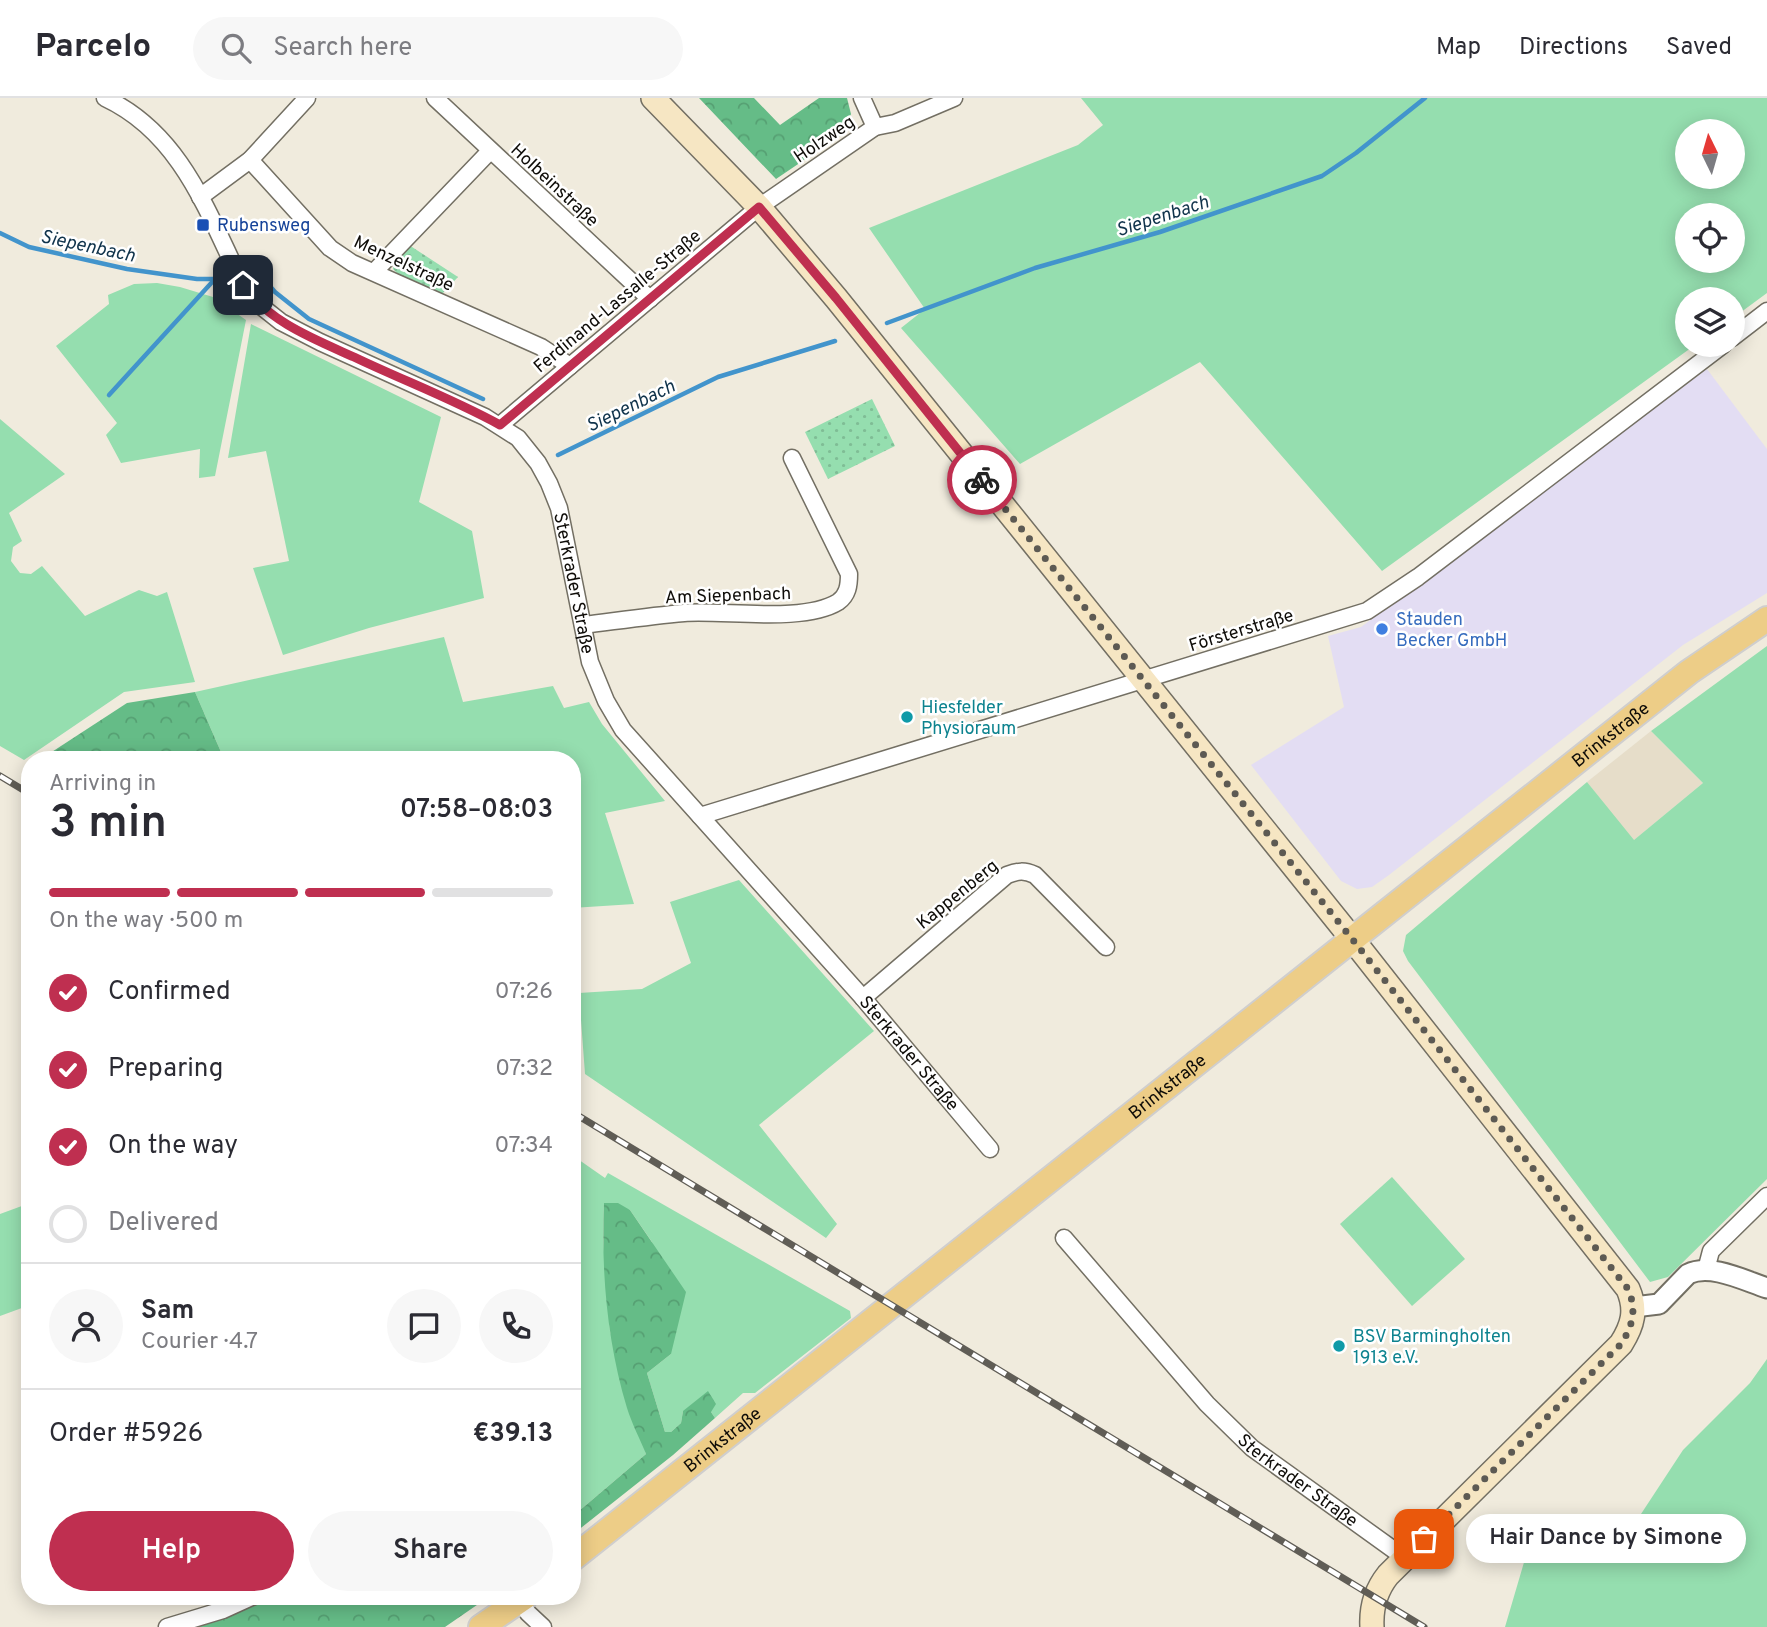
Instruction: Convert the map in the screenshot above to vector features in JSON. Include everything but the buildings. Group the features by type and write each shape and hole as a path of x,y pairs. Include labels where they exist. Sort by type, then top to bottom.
{"main road":[{"path":"653,98 759,207 836,298 1353,940 1628,1289 1634,1307 1628,1332 1621,1344 1382,1583 1373,1607 1372,1627"},
{"name":"Brinkstraße","path":"581,1552 1689,672 1767,619"},
{"path":"481,1627 511,1605"}],"street":[{"name":"Sterkrader Straße","path":"105,98 147,124 182,163 252,299 281,322 500,425 518,438 538,463 559,508 590,662 606,701 623,730 863,998 990,1149"},
{"path":"200,197 250,160 307,98"},
{"name":"Holbeinstraße","path":"435,98 650,299"},
{"path":"862,98 875,127"},
{"name":"Holzweg","path":"759,207 875,127 895,123 954,98"},
{"path":"374,272 490,151"},
{"name":"Menzelstraße","path":"250,160 330,248 352,263 541,347 570,366"},
{"name":"Ferdinand-Lassalle-Straße","path":"500,425 759,207"},
{"path":"1745,328 1767,311"},
{"name":"Försterstraße","path":"700,816 1367,611 1429,569 1707,357"},
{"name":"Am Siepenbach","path":"583,625 686,613 784,614 816,609 837,602 846,594 849,574 792,458"},
{"name":"Kappenberg","path":"863,998 1007,875 1017,871 1025,870 1035,875 1106,947"},
{"path":"1706,1270 1711,1251 1767,1196"},
{"name":"Sterkrader Straße","path":"1064,1238 1207,1404 1252,1448 1405,1558"},
{"path":"1634,1307 1659,1304 1688,1274 1706,1270 1767,1288"},
{"path":"167,1627 234,1605"},
{"path":"524,1605 543,1627"}],"shaded area":[{"name":"Stauden Becker GmbH","path":"1707,369 1767,449 1767,593 1683,645 1372,887 1357,889 1341,881 1251,765 1344,707 1328,636 1361,627"},
{"path":"1651,731 1703,783 1633,841 1587,782"}],"green space":[{"path":"699,98 754,98 780,125 819,98 847,98 851,114 844,133 776,179"},
{"path":"1081,98 1767,98 1767,293 1745,309 1745,287 1675,287 1675,357 1678,357 1382,571 1200,362 1020,464 901,328 925,309 869,228 1078,145 1103,125"},
{"path":"409,245 458,277 442,294 398,274 393,269 394,261"},
{"path":"157,283 213,297 246,320 215,476 199,478 200,449 121,463 106,435 117,423 56,346 109,304 108,295 134,284"},
{"path":"251,324 441,417 419,502 472,531 484,598 369,628 283,655 253,568 289,561 266,451 228,458"},
{"path":"872,399 895,446 828,479 805,432"},
{"path":"0,419 65,474 9,513 22,541 13,547 11,561 20,573 31,574 42,566 85,616 139,590 157,596 167,592 195,682 124,692 37,751 21,751 21,758 0,746"},
{"path":"444,637 463,702 553,686 564,708 589,702 602,724 665,801 605,813 634,904 581,907 581,751 221,751 195,692"},
{"path":"1767,646 1767,1179 1668,1277 1650,1282 1403,951 1406,935 1587,782 1634,840 1703,783 1651,731"},
{"path":"195,692 221,751 53,751 127,703"},
{"path":"739,880 874,1031 759,1125 837,1224 826,1238 585,1074 581,993 642,989 691,963 670,902"},
{"path":"581,1161 605,1178 608,1173 850,1311 851,1318 755,1393 743,1393 715,1418 711,1412 683,1411 681,1423 671,1432 665,1432 647,1373 671,1354 652,1242 630,1210 604,1203 603,1239 610,1331 646,1454 581,1509"},
{"path":"1392,1177 1465,1259 1412,1306 1340,1224"},
{"path":"604,1203 618,1203 630,1210 686,1292 671,1354 647,1373 665,1432 671,1432 681,1423 683,1411 708,1391 716,1404 711,1412 715,1418 581,1528 581,1509 646,1454 620,1383 610,1332 604,1254"},
{"path":"21,1206 21,1308 0,1316 0,1214"},
{"path":"1767,1359 1767,1627 1505,1627 1530,1542 1641,1514 1683,1450 1750,1383"},
{"path":"246,1605 477,1605 445,1627 184,1627 227,1614"}],"waterway":[{"name":"Siepenbach","path":"887,323 1035,268 1160,232 1322,176 1356,153 1425,98"},
{"name":"Siepenbach","path":"0,233 29,247 127,269 214,279"},
{"name":"Siepenbach","path":"256,270 275,292 309,319 483,399"},
{"path":"109,395 214,280"},
{"name":"Siepenbach","path":"558,455 718,377 835,341"}],"railway":[{"path":"0,776 21,789"},
{"path":"581,1117 1424,1627"}],"way so far":[{"path":"982,480 1353,940 1628,1289 1634,1307 1632,1323 1621,1344 1424,1539"}],"place":[{"name":"Rubensweg","path":"203,225"},
{"name":"Stauden Becker GmbH","path":"1382,629"},
{"name":"Hiesfelder Physioraum","path":"907,717"},
{"name":"BSV Barmingholten 1913 e.V.","path":"1339,1346"},
{"name":"Hair Dance by Simone","path":"1424,1539"}],"route":[{"path":"243,285 252,299 281,322 500,425 759,207 982,480"}]}
